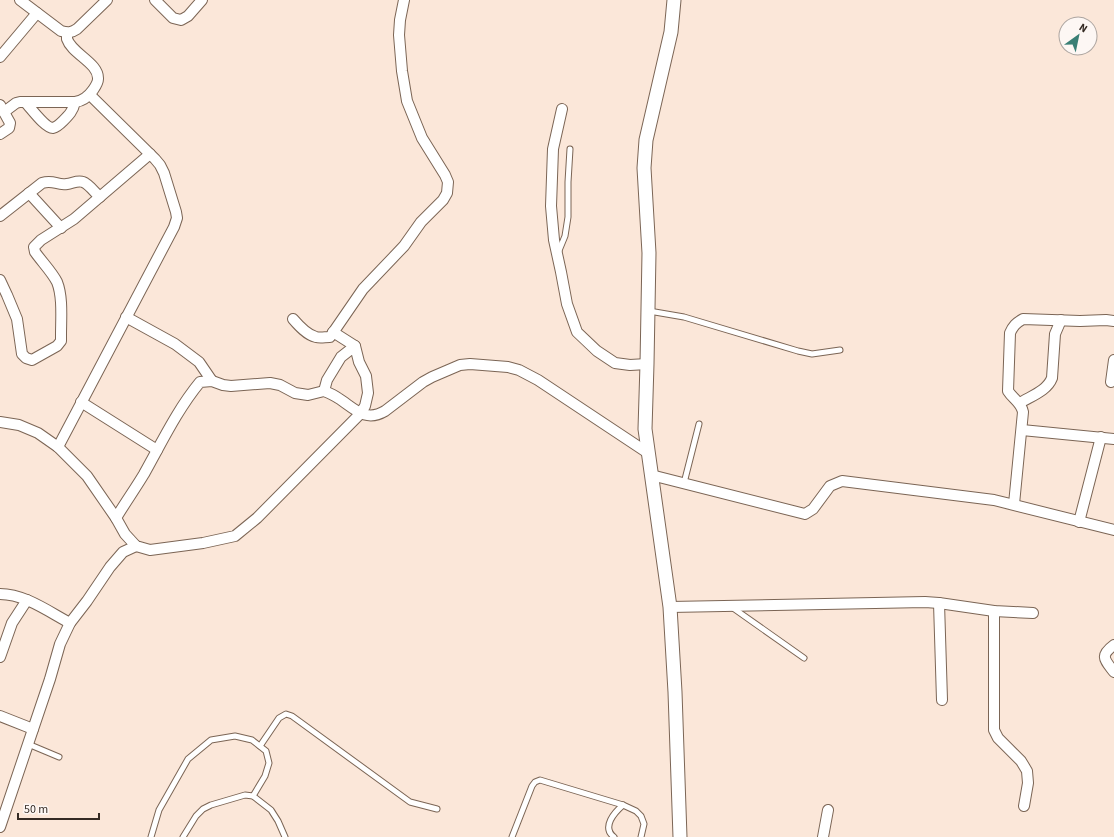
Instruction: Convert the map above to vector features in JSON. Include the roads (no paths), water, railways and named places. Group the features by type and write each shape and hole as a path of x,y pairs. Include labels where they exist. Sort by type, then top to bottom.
{"street":[{"path":"20,0 32,3 37,13 61,31 67,33 77,29 107,0"},
{"path":"155,0 173,18 181,20 188,16 202,0"},
{"path":"293,319 309,334 316,337 330,337 363,289 404,246 421,222 443,200 447,193 448,182 446,175 422,138 407,101 402,71 399,36 400,20 404,0"},
{"path":"674,0 671,32 646,140 644,168 649,253 648,364 645,428 670,607 675,692 680,837"},
{"path":"0,57 37,13"},
{"path":"0,134 9,128 10,123 2,109 16,103 25,102 75,102 81,101 90,95 98,80 95,68 74,49 68,40 67,33"},
{"path":"58,447 174,227 177,218 164,173 160,165 90,95"},
{"path":"25,102 44,124 53,128 70,114 75,102"},
{"path":"562,109 553,149 551,206 554,240 567,304 577,332 597,351 615,363 630,365 648,364"},
{"path":"0,280 17,319 22,354 26,358 32,360 58,346 61,341 59,288 56,281 35,252 34,247 41,240 74,219 150,154"},
{"path":"0,216 42,183 47,181 61,184 78,181 83,182 100,197"},
{"path":"29,193 61,228"},
{"path":"126,317 176,344 199,362 212,381"},
{"path":"1014,504 1023,412 1020,403 1008,391 1010,333 1013,327 1016,323 1023,319 1114,321"},
{"path":"1020,403 1050,384 1052,378 1055,334 1061,320"},
{"path":"0,422 20,425 38,433 58,447 87,476 116,518 125,534 136,546 150,550 203,543 234,536 257,518 360,414 365,406 368,393 366,376 358,362 355,346 333,332"},
{"path":"324,391 328,380 341,357 355,346"},
{"path":"1111,382 1114,360"},
{"path":"116,518 144,474 188,397 200,382 212,381 231,386 270,383 280,385 295,393 308,395 324,391 338,398 360,414 370,416 378,415 423,382 460,365 470,364 508,367 519,370 538,380 648,453"},
{"path":"81,402 157,450"},
{"path":"1022,430 1114,439"},
{"path":"1079,522 1101,437"},
{"path":"651,475 805,514 813,509 830,486 842,481 994,500 1114,530"},
{"path":"0,827 34,729 60,644 70,623 114,562 123,552 136,546"},
{"path":"0,594 8,594 27,600 70,623"},
{"path":"0,657 12,623 27,600"},
{"path":"670,607 917,602 939,603 994,611 1033,613"},
{"path":"939,603 942,700"},
{"path":"994,611 994,730 998,738 1021,761 1027,771 1028,783 1024,806"},
{"path":"1114,645 1108,650 1104,658 1114,672"},
{"path":"0,716 34,729"},
{"path":"823,837 828,810"}],"lane":[{"path":"557,255 565,236 568,216 570,149"},
{"path":"648,311 684,317 812,354 840,350"},
{"path":"684,483 699,424"},
{"path":"730,606 804,658"},
{"path":"260,746 279,718 286,714 292,716 410,802 437,808"},
{"path":"151,837 159,810 188,759 211,740 235,736 252,740 266,751 269,763 265,776 254,796"},
{"path":"28,744 59,757"},
{"path":"512,837 532,786 535,782 540,780 622,805 636,811 641,816 644,824 641,837"},
{"path":"183,837 196,816 203,809 211,805 245,795 254,796 271,810 285,837"},
{"path":"614,837 611,835 608,825 614,813 622,805"}]}
